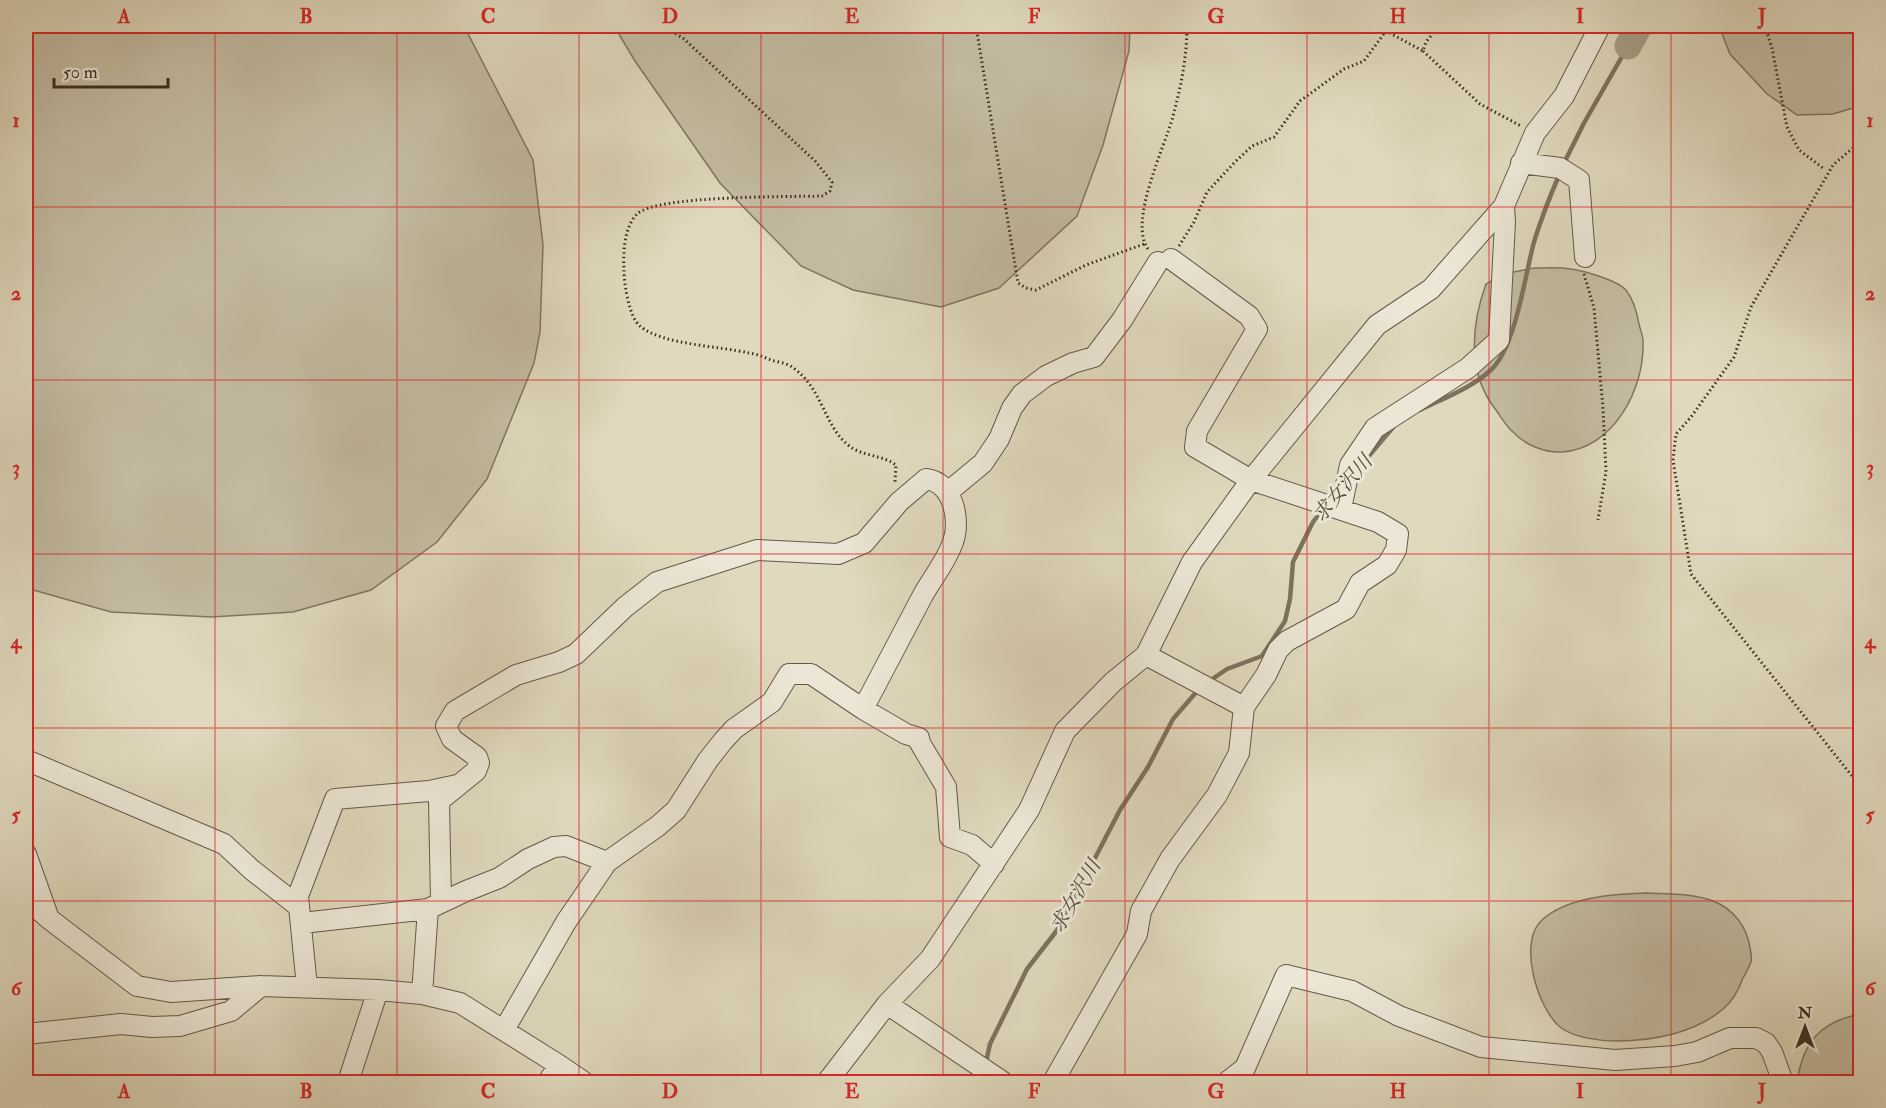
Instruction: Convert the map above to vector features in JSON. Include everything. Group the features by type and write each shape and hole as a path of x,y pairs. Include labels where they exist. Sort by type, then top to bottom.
{"street":[{"path":"827,1083 888,1004 930,959 1029,810 1065,731 1113,682 1146,655 1192,562 1251,480 1377,325 1431,289 1504,206 1535,133 1564,96 1600,26"},
{"path":"1521,163 1560,168 1579,180 1586,257"},
{"path":"1341,509 1350,465 1375,428 1468,368 1499,340 1504,206"},
{"path":"948,492 983,463 999,439 1012,408 1022,393 1046,376 1073,363 1094,357 1164,261 1249,316 1257,329 1197,431 1195,447 1251,480 1378,522 1398,534 1396,550 1387,565 1360,583 1346,609 1287,641 1278,650 1266,675 1244,707 1239,753 1217,795 1170,859 1141,910 1137,934 1053,1083"},
{"path":"422,994 434,905 439,801 476,771 479,763 477,757 452,739 446,726 455,711 516,675 559,662 576,654 625,608 657,582 757,550 838,554 864,543 899,502 926,479 936,480 948,492 956,516 954,540 941,568 924,593 862,710"},
{"path":"1146,655 1244,707"},
{"path":"504,1030 566,922 607,862 658,826 676,810 723,741 734,729 772,702 789,674 811,674 862,710 906,734 919,738 946,788 950,837 972,845 994,864"},
{"path":"26,760 224,844 300,915 434,905 499,878 528,859 554,847 566,846 607,862"},
{"path":"307,987 298,896 335,799 429,790 456,785"},
{"path":"26,854 48,918"},
{"path":"26,898 48,918 137,986 171,992 307,987 422,994 460,1003 560,1065 584,1083"},
{"path":"1227,1083 1245,1068 1286,975 1352,991 1399,1016 1481,1047 1615,1060 1675,1056 1697,1052 1730,1038 1756,1038 1766,1043 1772,1052 1783,1083"},
{"path":"26,1034 121,1024 152,1027 180,1026 231,1011 261,987"},
{"path":"348,1083 378,990"},
{"path":"888,1004 1004,1083"},
{"path":"548,1083 560,1065"}],"path":[{"path":"541,26 553,28 568,26"},
{"path":"664,26 684,39 815,161 832,182 830,191 822,196 709,199 653,207 638,213 628,230 623,254 624,285 628,301 639,325 666,339 750,353 792,367 817,393 836,432 847,445 859,452 887,458 896,465 897,479 894,485"},
{"path":"976,26 1018,283 1036,290 1086,265 1144,244 1142,217 1147,192 1173,118 1183,75 1187,26"},
{"path":"1378,26 1423,51 1480,104 1535,133"},
{"path":"1423,51 1426,42 1439,26"},
{"path":"1765,26 1772,48 1786,127 1799,150 1823,168"},
{"path":"1164,261 1194,222 1207,192 1235,162 1252,146 1274,136 1300,100 1344,69 1364,61 1386,31"},
{"path":"1860,142 1833,165 1827,175 1751,307 1734,357 1676,434 1673,460 1691,574 1860,786"},
{"path":"1586,257 1584,277 1594,308 1606,472 1598,520"}],"shaded area":[{"path":"26,26 464,26 533,160 543,245 540,332 534,363 487,479 437,542 371,590 293,612 212,617 111,612 26,588"},
{"path":"614,26 1130,26 1129,51 1103,145 1077,216 999,288 941,307 853,290 801,266 720,183 635,61"},
{"path":"1719,26 1860,26 1860,106 1833,114 1797,115 1767,94 1730,54"},
{"path":"1534,268 1571,269 1608,279 1622,286 1633,302 1643,339 1638,378 1632,396 1622,413 1611,428 1596,440 1580,448 1562,452 1536,447 1523,441 1510,430 1487,396 1476,365 1475,332 1486,284 1504,274"},
{"path":"1646,893 1680,894 1705,898 1720,904 1733,914 1746,933 1751,958 1735,995 1723,1009 1700,1024 1659,1037 1617,1041 1587,1038 1566,1031 1552,1018 1544,1006 1533,975 1531,943 1535,930 1542,920 1564,906 1591,898"},
{"path":"1860,1014 1860,1082 1797,1082 1804,1056 1816,1036 1834,1022"}],"waterway":[{"name":"求女沢川","path":"1628,46 1639,26"},
{"name":"求女沢川","path":"1563,165 1628,46"},
{"name":"求女沢川","path":"1420,410 1476,382 1492,369 1500,358 1519,309 1537,233 1560,173"},
{"name":"求女沢川","path":"1362,464 1395,425"},
{"name":"求女沢川","path":"1208,682 1227,669 1262,656 1285,621 1290,599 1293,562 1313,522 1323,509"},
{"name":"求女沢川","path":"986,1062 990,1044 1027,969 1058,929 1120,810 1148,767 1173,719 1199,689"}]}
